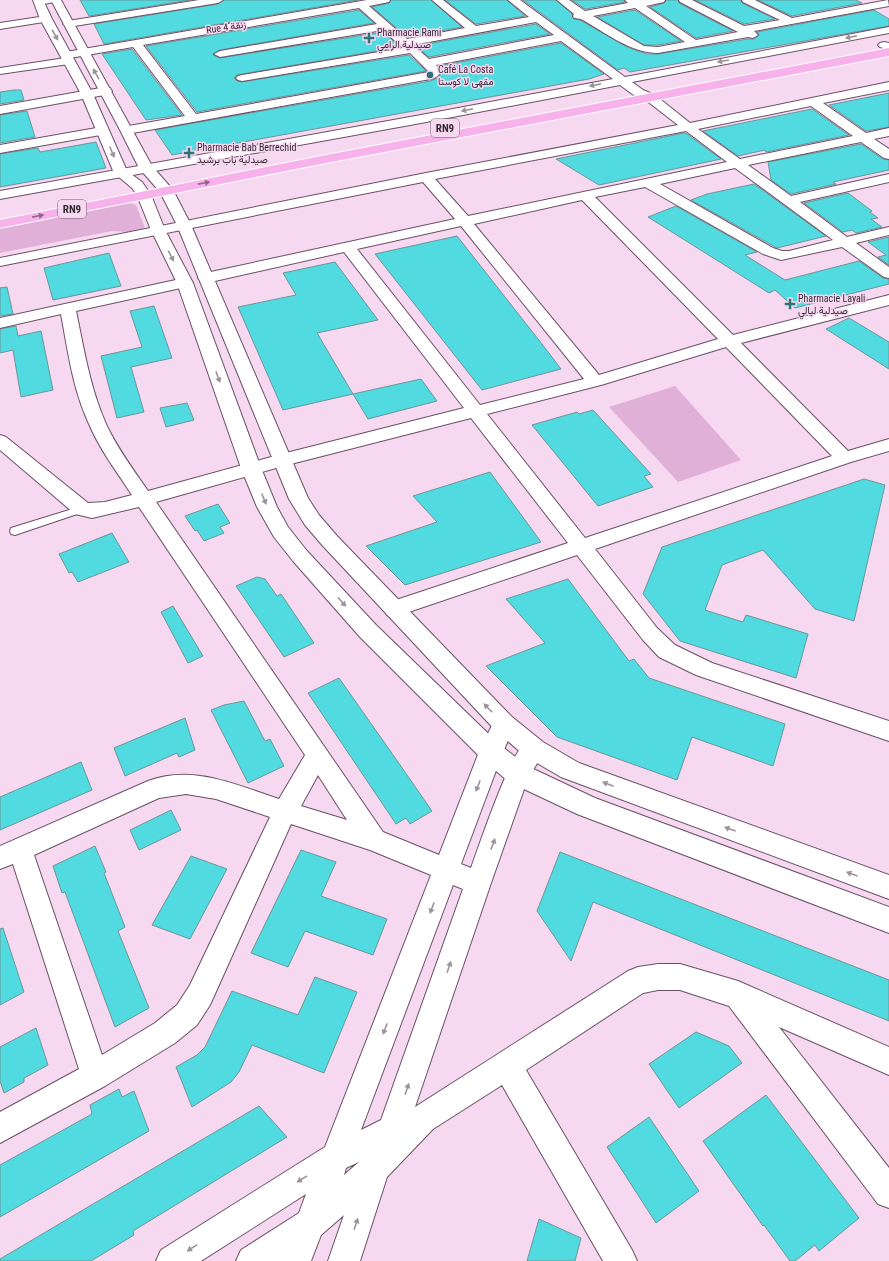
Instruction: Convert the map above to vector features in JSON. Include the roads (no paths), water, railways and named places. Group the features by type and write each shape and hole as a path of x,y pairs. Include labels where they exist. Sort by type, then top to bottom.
{"highway":[{"name":"RN9","path":"0,224 151,188 638,93 888,47"},
{"name":"RN9","path":"8,210 329,158 651,98 888,47"}],"main road":[{"path":"56,0 106,90 146,168 158,230 195,280 282,460 299,499 312,520 394,609 504,724 534,749 570,770 889,887"},
{"path":"43,1 46,19 87,94 121,173 151,188 184,225 195,280 251,468 267,507 281,532 300,556 368,631 491,752 518,774 586,806 889,920"}],"street":[{"path":"68,24 218,0"},
{"name":"Rue 4 زنقة","path":"0,70 68,58 83,51 385,0"},
{"path":"437,0 474,30"},
{"path":"513,0 638,93 651,98 788,201 889,274"},
{"path":"562,0 583,15 644,50 658,50 791,21 889,3"},
{"path":"570,17 633,2 660,0"},
{"path":"684,0 784,50"},
{"path":"747,0 791,21"},
{"path":"633,2 694,43"},
{"path":"127,130 425,77 434,74 435,70 361,4"},
{"path":"294,5 303,14"},
{"path":"825,6 861,23 883,31"},
{"path":"0,26 46,19"},
{"path":"242,78 407,46 474,30 541,20 557,20"},
{"path":"220,54 384,26"},
{"path":"202,31 242,78 262,105"},
{"path":"0,195 406,122 883,31"},
{"path":"426,63 562,37"},
{"path":"135,42 193,118"},
{"path":"0,262 426,176 688,127 889,86"},
{"path":"0,110 106,90"},
{"path":"812,101 889,155"},
{"path":"0,149 102,131"},
{"path":"0,323 585,195 889,132"},
{"path":"426,176 595,381"},
{"path":"788,201 889,178"},
{"path":"647,182 777,255 789,255 889,231"},
{"path":"585,195 845,458"},
{"path":"348,248 478,412 581,547 650,634 667,651 676,657 704,669 889,731"},
{"path":"0,441 82,509 92,511 105,509 251,468 478,412 595,381 730,342 889,300"},
{"path":"68,308 93,412 112,452 374,840"},
{"path":"394,609 845,458 889,445"},
{"path":"295,1261 491,752 504,724"},
{"path":"344,1261 375,1168 393,1128 478,883 518,774 534,749"},
{"path":"0,1128 95,1076 165,1033 187,1015 200,995 285,811 317,755"},
{"path":"95,1076 10,853 150,791 176,783 194,784 216,789 374,840 478,883"},
{"path":"252,1261 310,1224 375,1168 423,1119 638,980 658,977 680,977 738,995 889,1061"},
{"path":"738,995 886,1183"},
{"path":"507,1066 621,1261"},
{"path":"172,1261 335,1158 393,1128 423,1119"}],"lane":[{"path":"15,531 82,509"}],"place":[{"name":"Pharmacie Rami صيدلية الرامي","path":"369,38"},
{"name":"Café La Costa مقهى لا كوستا","path":"430,75"},
{"name":"Pharmacie Bab Berrechid صيدلية باب برشيد","path":"189,153"},
{"name":"Pharmacie Layali صيدلية ليالي","path":"790,304"}]}
